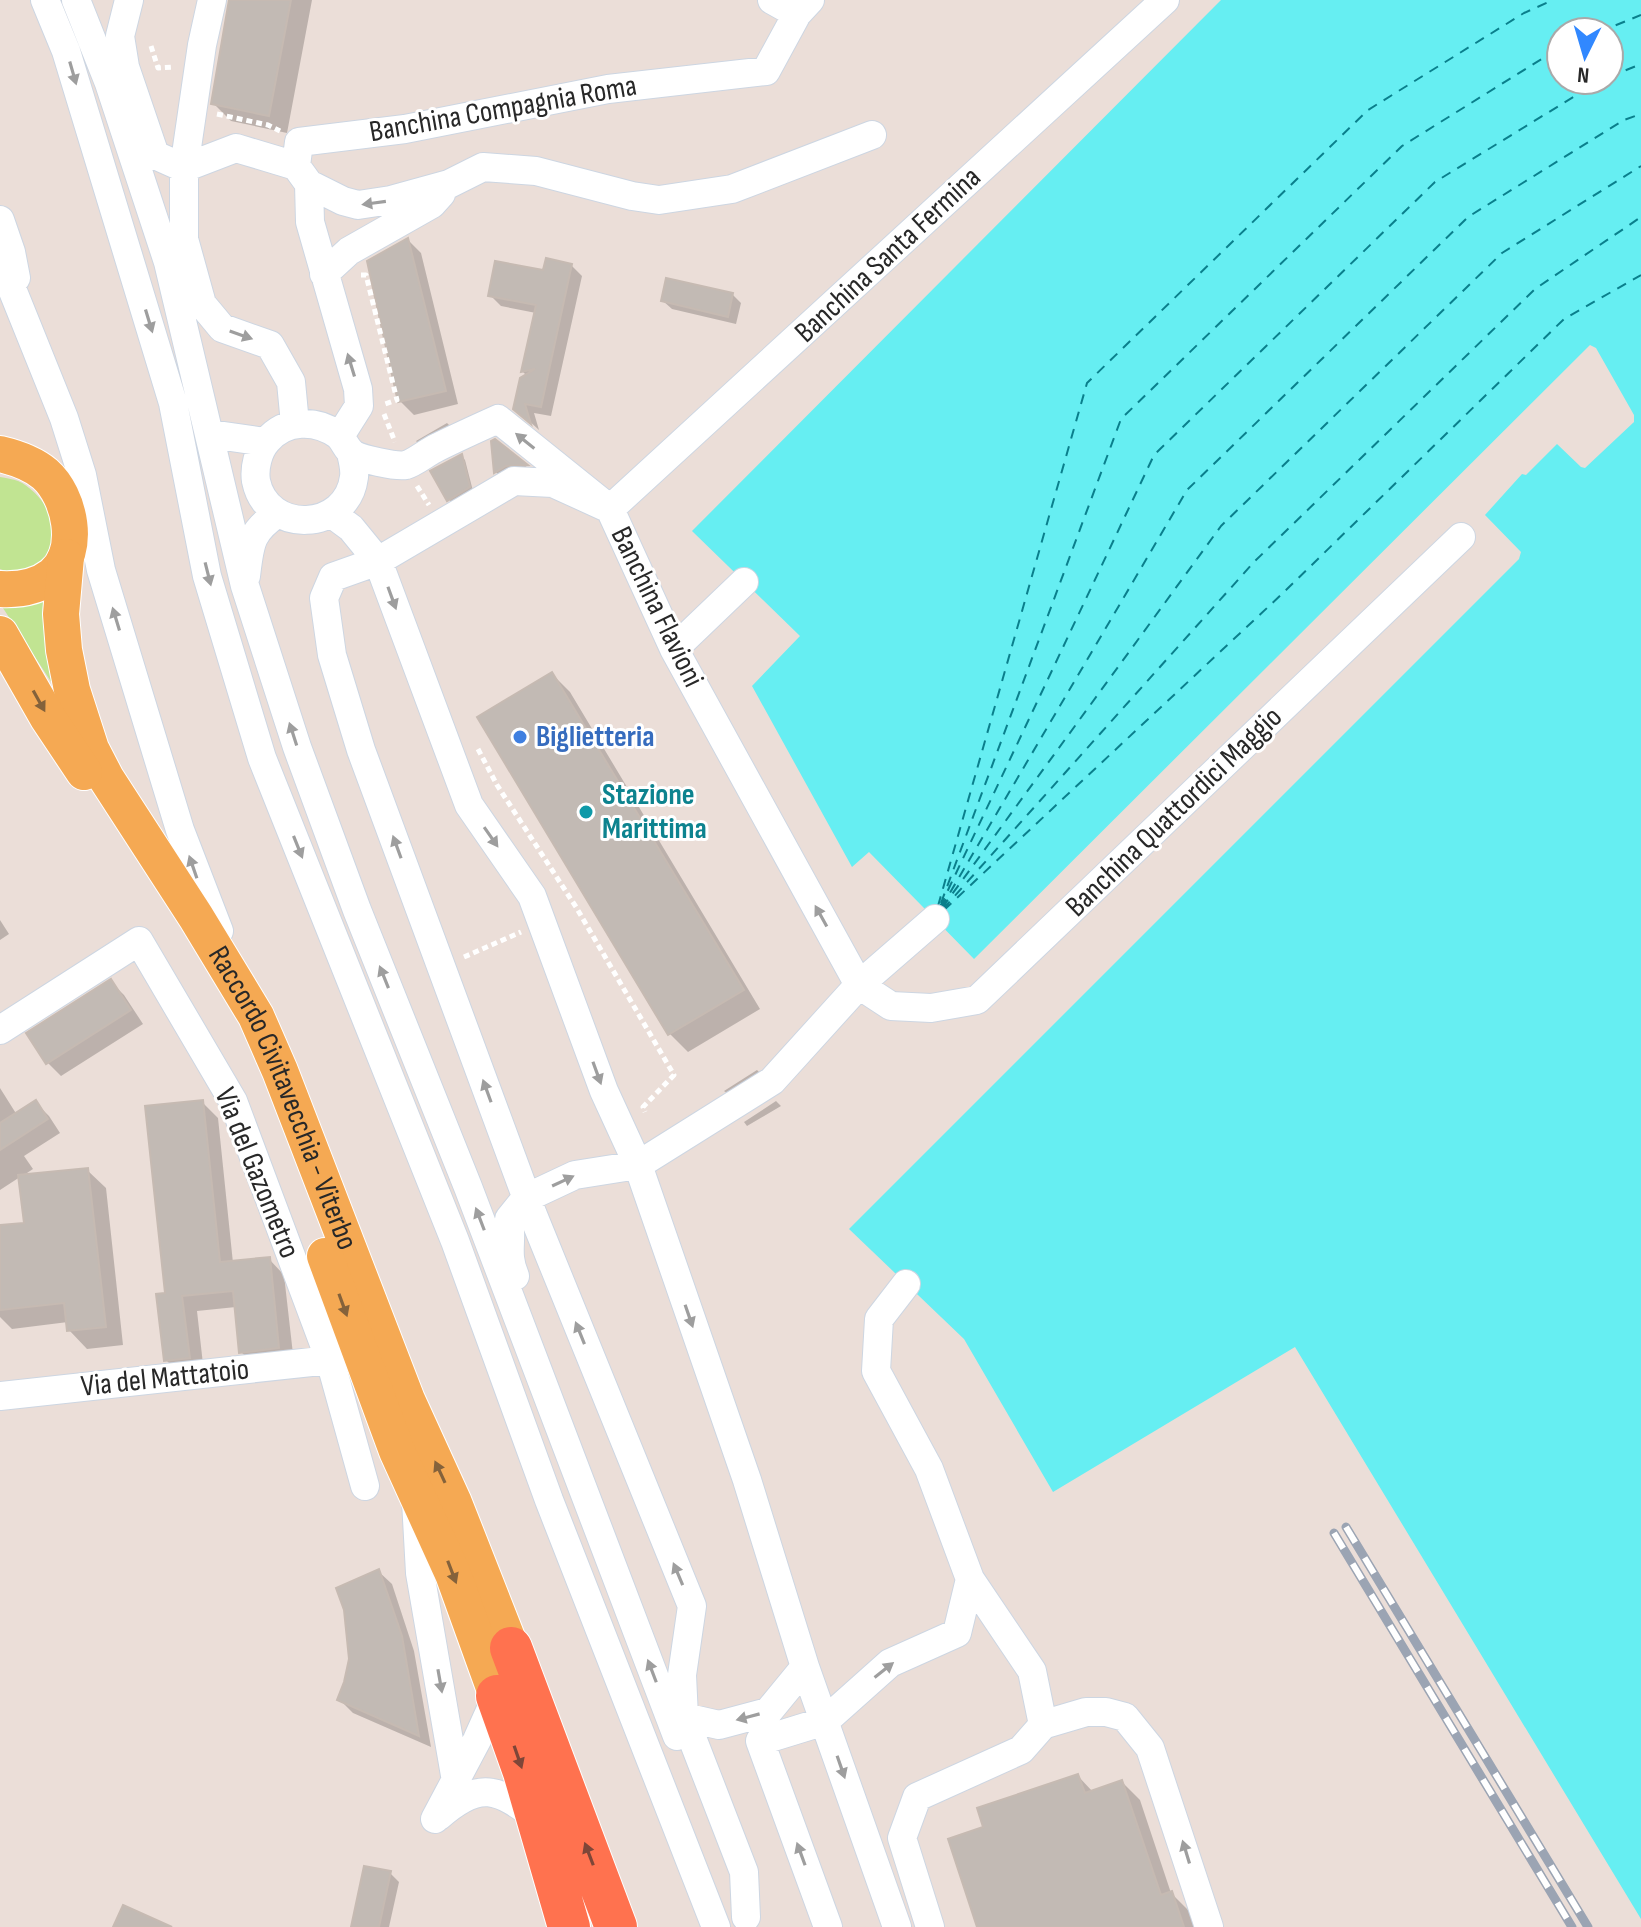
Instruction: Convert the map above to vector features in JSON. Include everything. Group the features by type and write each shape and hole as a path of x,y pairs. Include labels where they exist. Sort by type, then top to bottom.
{"highway":[{"path":"511,1648 616,1927"},
{"path":"497,1696 538,1819 569,1927"}],"main road":[{"path":"0,454 21,459 46,475 62,496"},
{"name":"Raccordo Civitavecchia - Viterbo","path":"62,496 69,538 61,614 64,650 72,690 91,749 106,778 256,1016 407,1400 454,1503 511,1648"},
{"path":"0,589 15,590 36,584 54,574 66,557"},
{"name":"Raccordo Civitavecchia - Viterbo","path":"0,634 48,718 183,924 230,1007 260,1077 397,1451 453,1574 497,1696"}],"street":[{"path":"45,0 66,51 173,403 207,576 262,758 455,1241 549,1500 716,1927"},
{"path":"76,0 105,72 168,262 245,586 297,747 357,910 468,1187 575,1468 675,1714 748,1922"},
{"path":"129,0 120,36 125,67 155,155 184,168 236,148 302,175 343,201 358,205 391,200 449,184 483,167 536,171 659,200 732,189 872,135"},
{"path":"212,0 202,45 184,168 184,239 202,304 222,328 270,345 291,382 295,424 279,430 265,442 257,461 256,481 264,499 278,513 305,521 332,514 348,498 355,475 346,445 359,406 358,389 310,222 302,175"},
{"path":"772,0 804,7"},
{"name":"Banchina Santa Fermina","path":"610,509 1165,0"},
{"name":"Banchina Compagnia Roma","path":"302,175 299,142 405,129 608,89 766,71 804,7"},
{"path":"324,274 349,251 432,204 449,184"},
{"path":"0,220 11,252 22,310"},
{"path":"0,259 64,418 82,475 101,570 180,830 199,883 256,1016"},
{"path":"0,280 22,310"},
{"path":"0,289 22,310"},
{"path":"37,352 52,421 62,496"},
{"name":"Banchina Flavioni","path":"295,424 319,424 346,445 375,461 404,465 498,419 610,509 674,649 859,985"},
{"path":"210,434 265,442"},
{"path":"610,509 553,483 514,481 378,561 333,577 324,598 332,655 361,750 526,1198 692,1606 675,1714"},
{"path":"245,586 249,548 259,526 278,513"},
{"path":"332,514 351,528 378,561 469,805 532,896 604,1091 638,1165 747,1480 805,1667 897,1927"},
{"name":"Banchina Quattordici Maggio","path":"859,985 891,1006 931,1008 977,1000 1461,537"},
{"path":"674,649 744,582"},
{"path":"575,1468 578,1435 508,1259 509,1219 526,1198 575,1175 638,1165 772,1081 859,985 935,919"},
{"name":"Via del Gazometro","path":"0,1030 139,941 233,1101 330,1360 365,1486"},
{"path":"906,1284 879,1319 876,1371 929,1469 970,1579 1032,1671 1042,1725"},
{"name":"Via del Mattatoio","path":"0,1396 330,1360"},
{"path":"416,1493 420,1573 456,1781"},
{"path":"828,1927 760,1741 825,1721 890,1663 957,1633 970,1579"},
{"path":"511,1648 497,1696 435,1819 460,1797 484,1792 508,1797 538,1819"},
{"path":"675,1714 719,1725 768,1712 805,1667"},
{"path":"930,1927 902,1838 917,1797 1021,1750 1042,1725 1086,1712 1106,1712 1125,1717 1150,1748 1209,1927"}],"green space":[{"path":"0,477 18,481 32,490 53,520 55,536 49,554 27,570 0,569"},
{"path":"48,597 63,700 1,605"}],"water":[{"path":"1221,0 1641,0 1641,1919 1295,1347 1053,1492 964,1339 849,1229 1519,559 1521,552 1485,515 1522,474 1526,475 1557,444 1585,468 1634,422 1634,415 1596,348 1590,345 974,959 869,852 852,867 752,686 800,636 692,531"}],"building":[{"path":"229,0 291,0 269,116 211,104"},
{"path":"408,238 446,391 398,402 367,261"},
{"path":"546,258 572,264 541,407 525,404 531,424 513,409 520,378 535,369 521,372 536,305 488,296 495,261 543,270"},
{"path":"666,278 733,293 728,317 661,301"},
{"path":"495,439 528,465 506,466 494,473 491,441"},
{"path":"462,454 470,487 447,501 430,471"},
{"name":"Stazione Marittima","path":"552,672 744,990 668,1035 477,717"},
{"path":"111,979 131,1010 46,1064 26,1033"},
{"path":"36,1100 48,1119 0,1150 0,1123"},
{"path":"203,1100 220,1262 270,1257 279,1348 239,1353 233,1291 182,1296 190,1358 164,1361 156,1294 165,1293 145,1106"},
{"path":"88,1168 106,1327 67,1331 64,1303 0,1310 0,1225 24,1223 18,1175"},
{"path":"379,1569 402,1636 419,1736 337,1700 349,1659 344,1610 336,1588"},
{"path":"1078,1774 1085,1793 1122,1780 1161,1895 1172,1891 1184,1927 977,1927 948,1839 983,1827 977,1808"},
{"path":"364,1866 391,1871 379,1927 351,1927"},
{"path":"123,1905 172,1927 113,1927"}],"ferry route":[{"path":"938,906 1087,383 1368,110 1524,13 1553,0"},
{"path":"1625,21 1641,15"},
{"path":"941,903 1121,419 1402,146 1545,57"},
{"path":"1625,70 1641,64"},
{"path":"940,907 1154,455 1435,182 1575,96"},
{"path":"941,908 1187,490 1468,217 1624,120 1641,114"},
{"path":"942,908 1221,526 1502,253 1641,166"},
{"path":"943,909 1254,562 1535,289 1641,217"},
{"path":"944,910 1283,593 1564,319 1641,275"}],"railway":[{"path":"1346,1527 1588,1927"},
{"path":"1334,1533 1572,1927"}],"place":[{"name":"Biglietteria","path":"520,737"},
{"name":"Stazione Marittima","path":"586,812"}]}
